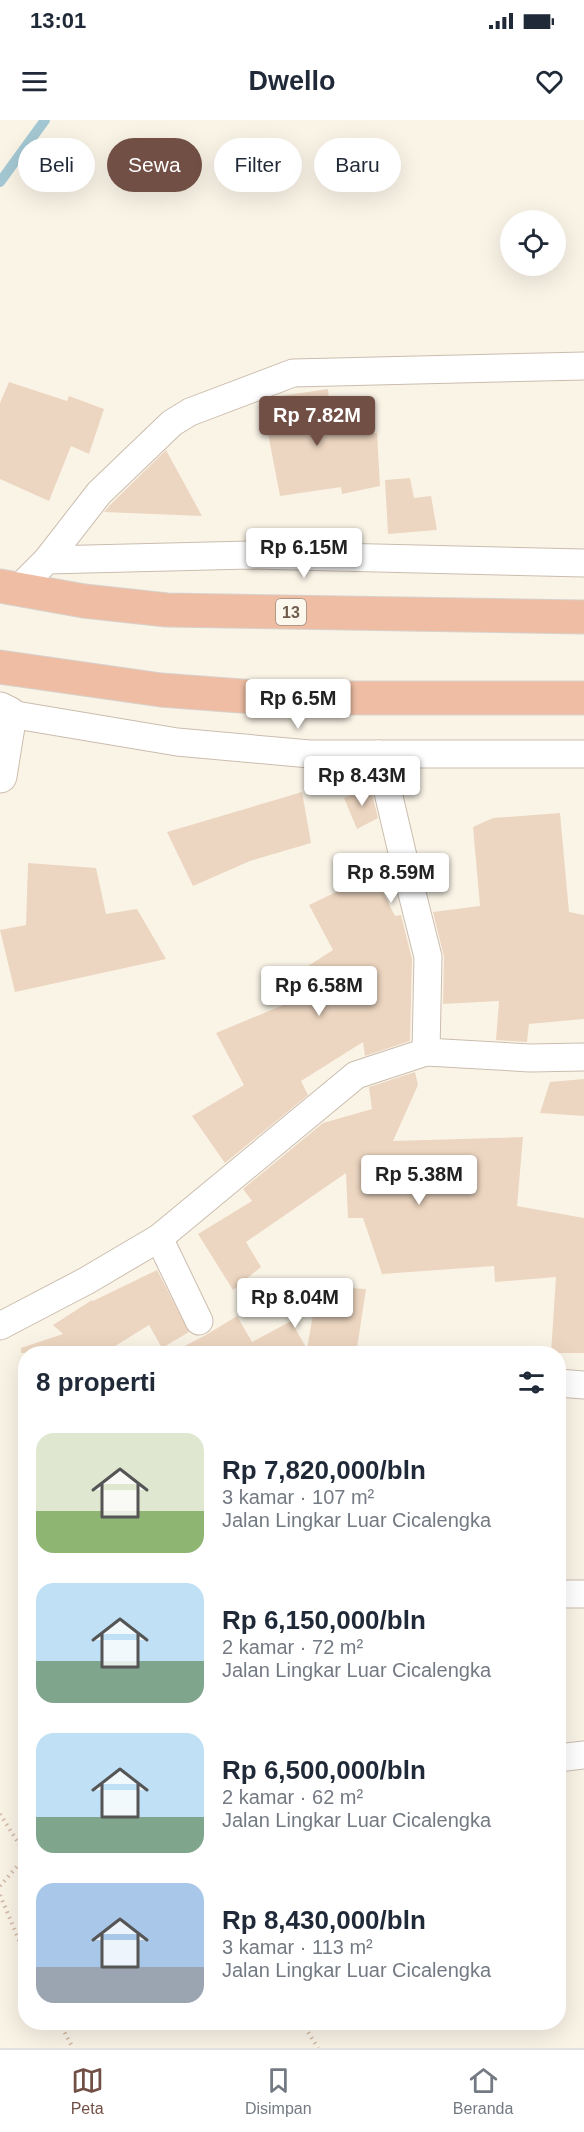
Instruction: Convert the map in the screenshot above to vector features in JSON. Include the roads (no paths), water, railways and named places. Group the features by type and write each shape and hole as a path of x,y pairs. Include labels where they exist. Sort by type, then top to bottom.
{"highway":[{"name":"13","path":"9,588 84,601 167,610 584,617"},
{"path":"0,667 161,690 267,698 584,698"}],"street":[{"path":"9,588 47,560 99,493 172,423 190,412 293,373 584,366"},
{"path":"47,560 250,555 584,563"},
{"path":"0,776 5,712 177,742 310,754 584,754"},
{"path":"379,754 428,957 426,1052"},
{"path":"0,1326 86,1281 159,1238 356,1075 426,1052 530,1058 584,1057"},
{"path":"159,1238 199,1321"},
{"path":"566,1384 584,1385"},
{"path":"566,1594 584,1594"},
{"path":"566,1757 584,1755"}],"waterway":[{"path":"0,182 45,120"}]}
